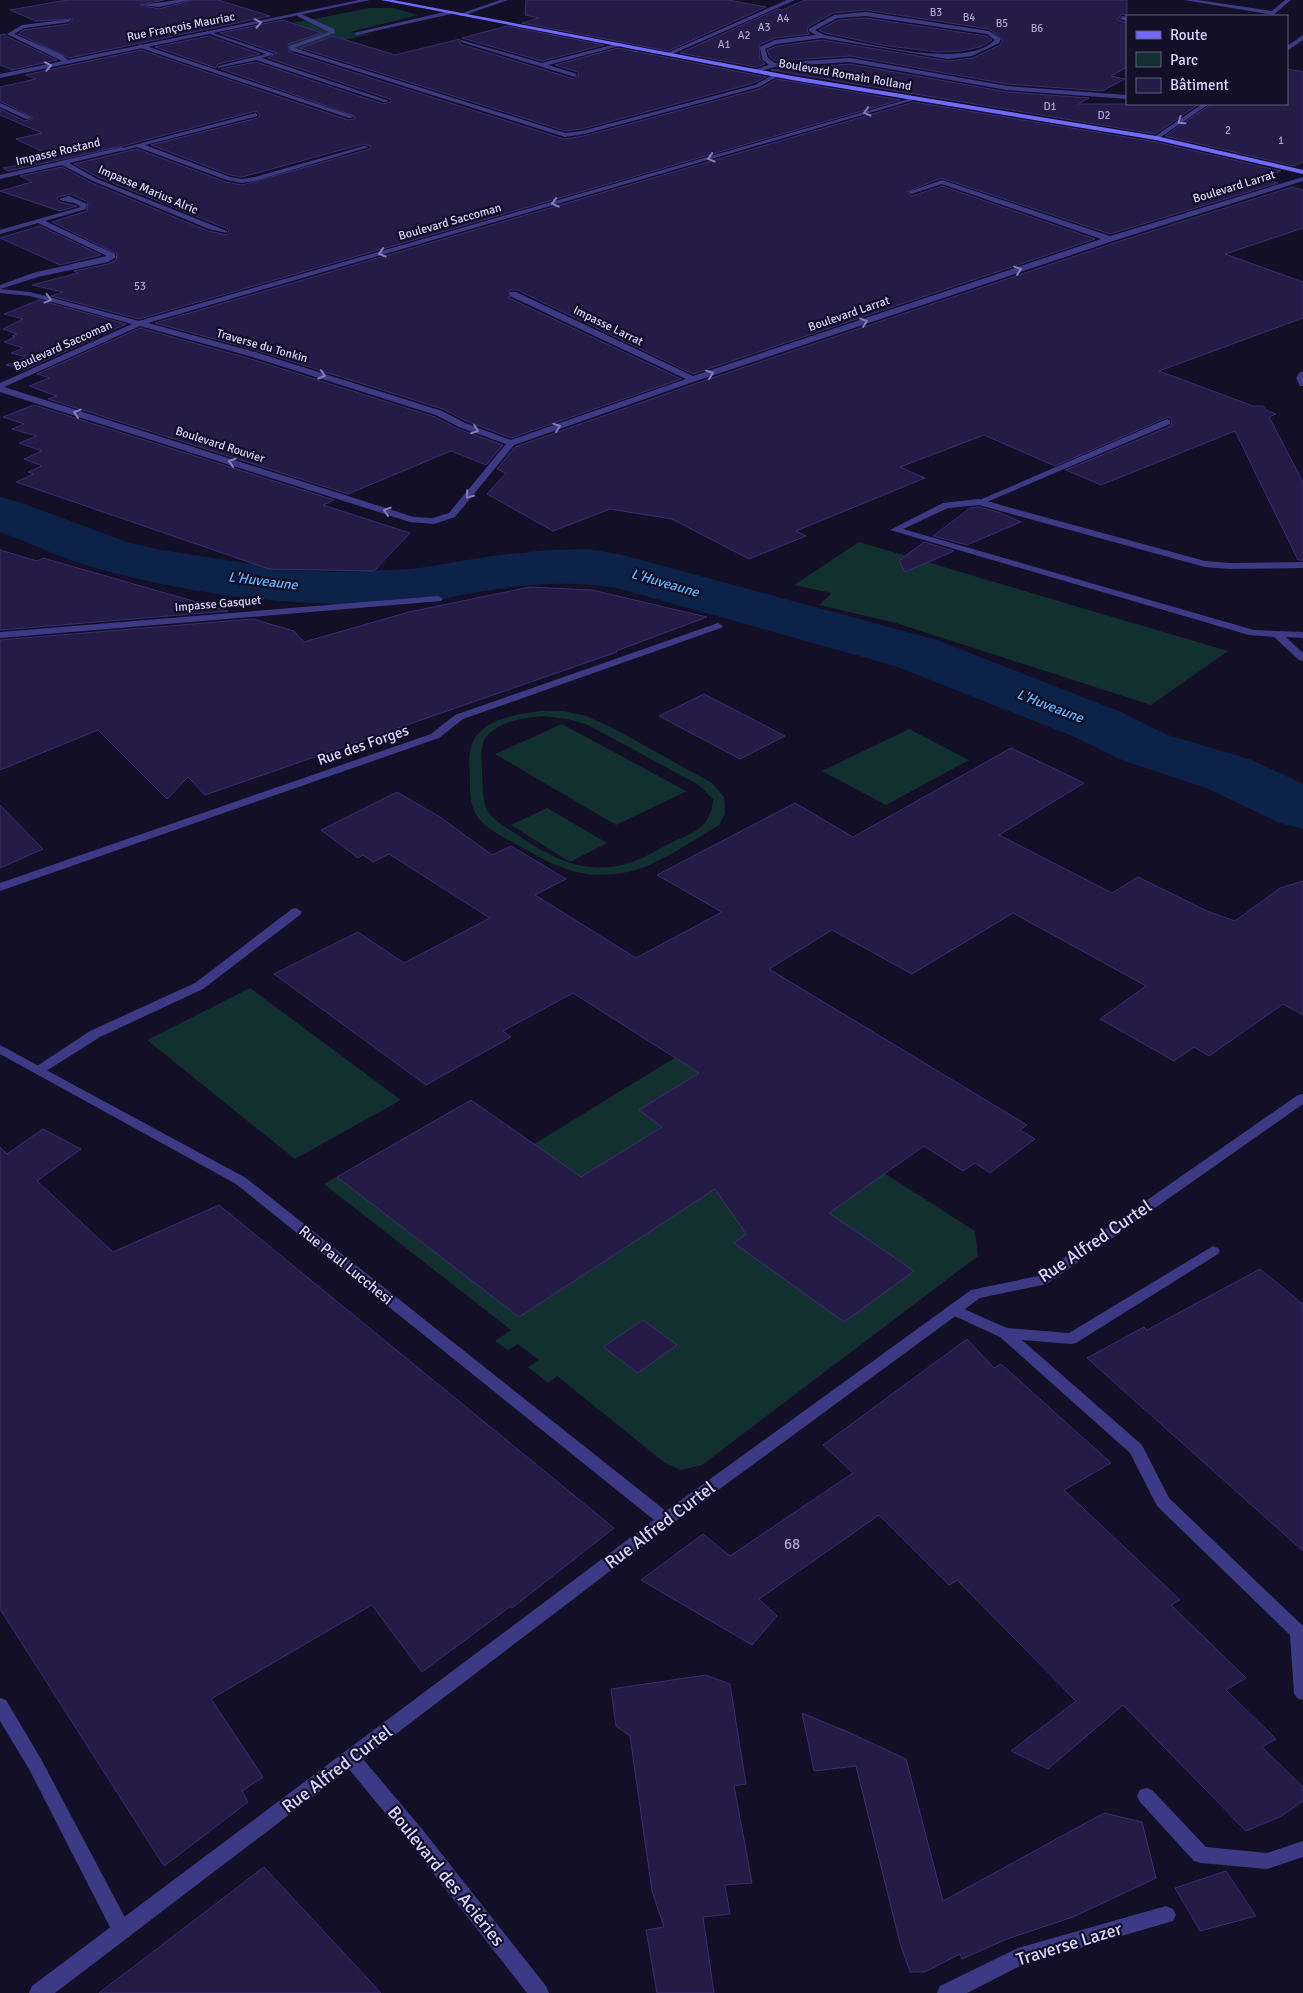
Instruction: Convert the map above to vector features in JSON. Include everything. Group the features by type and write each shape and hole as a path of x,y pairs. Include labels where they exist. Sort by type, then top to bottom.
{"main road":[{"name":"Boulevard Romain Rolland","path":"384,0 754,71 1156,138 1303,172"}],"street":[{"path":"145,5 159,5 187,0"},
{"name":"Rue François Mauriac","path":"0,76 367,0"},
{"path":"460,15 505,0"},
{"path":"668,54 792,0"},
{"path":"1188,0 1271,14 1288,0"},
{"path":"357,33 449,13"},
{"path":"299,14 332,30 332,33 292,47 292,49 565,135 582,133 757,86 777,75"},
{"path":"774,65 765,59 762,48 766,44 822,36 939,57 975,54 997,42 998,39 988,33 866,14 836,16 815,26 811,30 822,36"},
{"path":"68,62 58,55 10,34 22,28 69,20"},
{"path":"209,32 272,54 220,67"},
{"path":"1288,48 1303,37"},
{"path":"463,41 574,75"},
{"path":"541,65 620,45"},
{"path":"140,46 351,117"},
{"path":"256,58 386,101"},
{"path":"754,71 774,65 850,60 1007,88 1126,97"},
{"name":"Boulevard Saccoman","path":"0,388 141,323 914,99"},
{"path":"0,105 28,118"},
{"path":"1156,138 1205,105"},
{"name":"Impasse Rostand","path":"0,177 122,149 256,115"},
{"path":"138,145 230,179 242,181 256,179 366,147"},
{"name":"Impasse Marius Alric","path":"64,163 95,180 210,228 225,232"},
{"name":"Boulevard Larrat","path":"510,443 692,379 1110,239 1303,179"},
{"path":"911,192 942,182 1110,239"},
{"path":"0,232 84,208 85,205 69,198 62,199"},
{"path":"0,289 36,275 105,260 112,256 39,221"},
{"name":"Traverse du Tonkin","path":"0,289 30,294 252,354 439,413 462,425 510,443"},
{"name":"Impasse Larrat","path":"513,294 692,379"},
{"path":"1303,374 1300,378 1303,384"},
{"name":"Boulevard Rouvier","path":"0,388 413,520 434,522 452,515 510,443"},
{"path":"1167,422 979,502 946,505 895,530 1253,633 1303,635"},
{"path":"979,502 1205,564 1303,566"},
{"name":"Impasse Gasquet","path":"0,636 438,599"},
{"name":"Rue des Forges","path":"0,894 6,884 434,736 459,717 718,626"},
{"path":"1278,635 1303,658"},
{"path":"38,1070 95,1034 199,986 296,912"},
{"name":"Rue Paul Lucchesi","path":"0,1049 241,1181 666,1520"},
{"name":"Rue Alfred Curtel","path":"39,1993 352,1759 666,1520 976,1294 1042,1280 1303,1098"},
{"path":"1005,1333 1071,1339 1213,1251"},
{"path":"955,1310 1005,1333 1136,1450 1163,1502 1298,1632 1303,1693"},
{"path":"0,1705 35,1764 122,1931"},
{"name":"Boulevard des Aciéries","path":"352,1759 415,1835 539,1993"},
{"path":"1146,1796 1201,1855 1267,1861 1303,1849"},
{"name":"Traverse Lazer","path":"947,1993 1018,1957 1166,1915"}],"green space":[{"path":"370,8 393,8 418,15 350,32 370,34 285,54 225,36"},
{"path":"859,542 1228,651 1151,705 896,623 819,605 832,593 794,585"},
{"path":"564,711 586,716 611,727 712,783 724,797 725,814 719,825 643,868 600,875 572,871 559,866 488,828 477,816 471,802 469,760 471,747 475,738 490,724 510,716 531,712","holes":["543,716 568,719 588,725 699,785 713,799 712,809 705,823 693,832 638,860 624,865 603,867 589,867 551,855 500,824 487,810 484,801 481,758 484,740 498,727 513,721"]},
{"path":"562,724 687,791 616,825 495,754"},
{"path":"909,729 969,760 886,805 822,771"},
{"path":"547,808 607,843 570,862 511,825"},
{"path":"250,988 401,1100 295,1159 147,1040"},
{"path":"689,1049 975,1231 978,1256 702,1465 681,1470 665,1463 557,1376 548,1383 528,1367 539,1360 518,1344 508,1350 495,1341 511,1330 324,1184 471,1100 534,1144"}],"building":[{"path":"67,0 164,0 140,5 159,9 192,0 218,0 270,16 69,58 18,34 24,30 69,24 73,19 36,21 10,10"},
{"path":"526,0 728,0 766,7 668,51 522,23 539,18 525,15"},
{"path":"805,0 1127,0 1127,15 1121,14 1118,20 1126,23 1126,68 1111,76 1125,79 1102,91 1007,84 850,56 776,61 770,57 767,50 777,46 822,40 948,61 973,58 1000,45 1003,40 989,29 866,10 833,13 808,27 807,31 810,34 775,38 759,45 760,59 765,64 756,67 680,53 778,9 782,10"},
{"path":"866,18 986,36 992,40 980,47 961,51 938,52 888,46 825,33 819,30 838,20"},
{"path":"283,20 322,33 288,44 289,52 564,139 584,136 759,89 777,79 900,100 139,319 51,296 63,292 32,285 78,273 74,271 108,264 116,260 117,254 52,222 87,211 88,202 70,194 58,197 57,200 60,202 77,206 60,211 0,191 32,182 20,176 62,167 92,183 208,231 227,235 229,233 228,229 98,177 74,164 137,149 226,182 242,185 370,149 371,146 363,144 242,177 230,175 151,145 258,118 260,115 256,111 123,146 8,171 3,168 56,158 16,139 42,133 0,115 0,109 25,121 33,118 0,101 0,87 36,79 25,75 141,50 348,120 354,119 355,116 221,69 256,62 383,104 391,102 390,99 268,58 277,53 220,33"},
{"path":"507,26 604,45 542,61 462,38"},
{"path":"5,34 57,60 12,70 0,65 0,35"},
{"path":"209,36 260,54 218,64 216,68 155,47"},
{"path":"333,36 395,55 460,39 460,44 574,79 579,75 578,72 555,65 618,48 766,77 754,83 582,129 565,131 300,48"},
{"path":"850,64 1007,92 1089,98 1078,104 1198,105 1155,134 771,70"},
{"path":"1288,69 1303,72 1303,162 1294,166 1165,136 1210,105 1288,105"},
{"path":"914,102 1156,142 1281,171 1262,178 1278,183 1110,234 941,178 906,192 912,196 942,186 1095,239 693,374 517,290 510,290 509,298 681,379 511,438 466,421 443,409 255,350 155,323"},
{"path":"1292,187 1303,190 1303,228 1225,254 1303,282 1303,318 1159,371 1253,406 1263,406 1266,410 1276,414 1269,417 1303,482 1303,560 1298,560 1235,431 1101,485 1066,470 1171,426 1172,419 1168,417 1055,466 984,435 900,467 925,478 796,531 806,536 749,559 672,519 610,509 553,531 487,494 506,473 497,469 515,447 697,383 1114,243"},
{"path":"40,226 101,255 60,265 0,238"},
{"path":"39,300 126,324 24,370 6,365 26,357 11,353 23,348 4,342 15,337 12,336 17,334 3,329 23,319 4,314"},
{"path":"140,328 248,358 435,417 458,429 503,445 486,465 451,451 348,494 48,399 57,396 29,386 50,378 37,374"},
{"path":"34,405 334,500 323,505 410,533 374,571 269,569 16,482 34,474 28,472 42,466 24,459 42,451 19,443 37,436 12,429 24,424 3,417"},
{"path":"979,507 1001,513 1021,522 967,545 933,536 970,508"},
{"path":"924,542 954,551 905,572 899,561"},
{"path":"0,550 37,561 43,558 228,611 0,630"},
{"path":"530,587 592,590 707,617 617,652 205,795 188,777 167,799 98,730 0,770 0,640 253,619 294,631 304,642 409,612"},
{"path":"704,694 785,736 740,759 659,716"},
{"path":"1011,748 1084,783 999,835 1112,893 1138,877 1207,911 1235,921 1280,888 1303,881 1303,1015 1283,1004 1209,1056 1194,1047 1174,1061 1100,1019 1146,986 1013,913 912,974 832,930 769,969 1027,1125 1020,1130 1035,1139 990,1173 975,1163 963,1171 924,1146 829,1213 914,1271 844,1322 734,1243 746,1234 715,1189 519,1317 337,1177 471,1100 581,1177 662,1127 639,1110 699,1073 573,993 503,1031 511,1037 426,1085 274,974 358,932 404,963 490,918 389,854 373,862 363,855 358,858 321,830 397,792 440,817 492,855 511,846 566,879 535,895 636,958 722,912 657,875 795,803 853,837"},
{"path":"0,805 43,849 0,868"},
{"path":"43,1129 81,1149 37,1181 113,1252 219,1205 614,1528 512,1608 511,1606 422,1672 372,1605 211,1699 263,1777 242,1791 248,1802 164,1866 0,1609 0,1147 7,1154"},
{"path":"1260,1269 1303,1304 1303,1551 1087,1358 1144,1327 1147,1330"},
{"path":"643,1320 677,1345 638,1373 603,1347"},
{"path":"967,1339 994,1368 1001,1364 1111,1463 1064,1490 1180,1600 1171,1605 1246,1678 1226,1690 1276,1739 1262,1747 1303,1787 1303,1801 1280,1817 1246,1831 1123,1705 1048,1769 1011,1751 1076,1701 957,1580 949,1585 879,1515 759,1599 777,1616 752,1645 641,1580 703,1534 730,1556 853,1473 823,1445"},
{"path":"706,1675 730,1684 746,1784 734,1786 752,1883 725,1885 730,1914 703,1917 714,1993 657,1993 646,1930 664,1927 652,1891 630,1736 616,1726 611,1689"},
{"path":"802,1713 906,1759 943,1901 1104,1813 1142,1822 1156,1878 1073,1917 1007,1939 962,1959 960,1954 925,1972 910,1972 900,1943 856,1766 814,1771"},
{"path":"264,1867 381,1993 99,1993"},
{"path":"1226,1871 1256,1916 1200,1931 1175,1888"}],"waterway":[{"name":"L'Huveaune","path":"0,513 110,555 161,567 291,587 334,589 413,586 491,573 547,567 588,566 623,572 916,653 1099,725 1146,748 1229,774 1303,809"}]}
